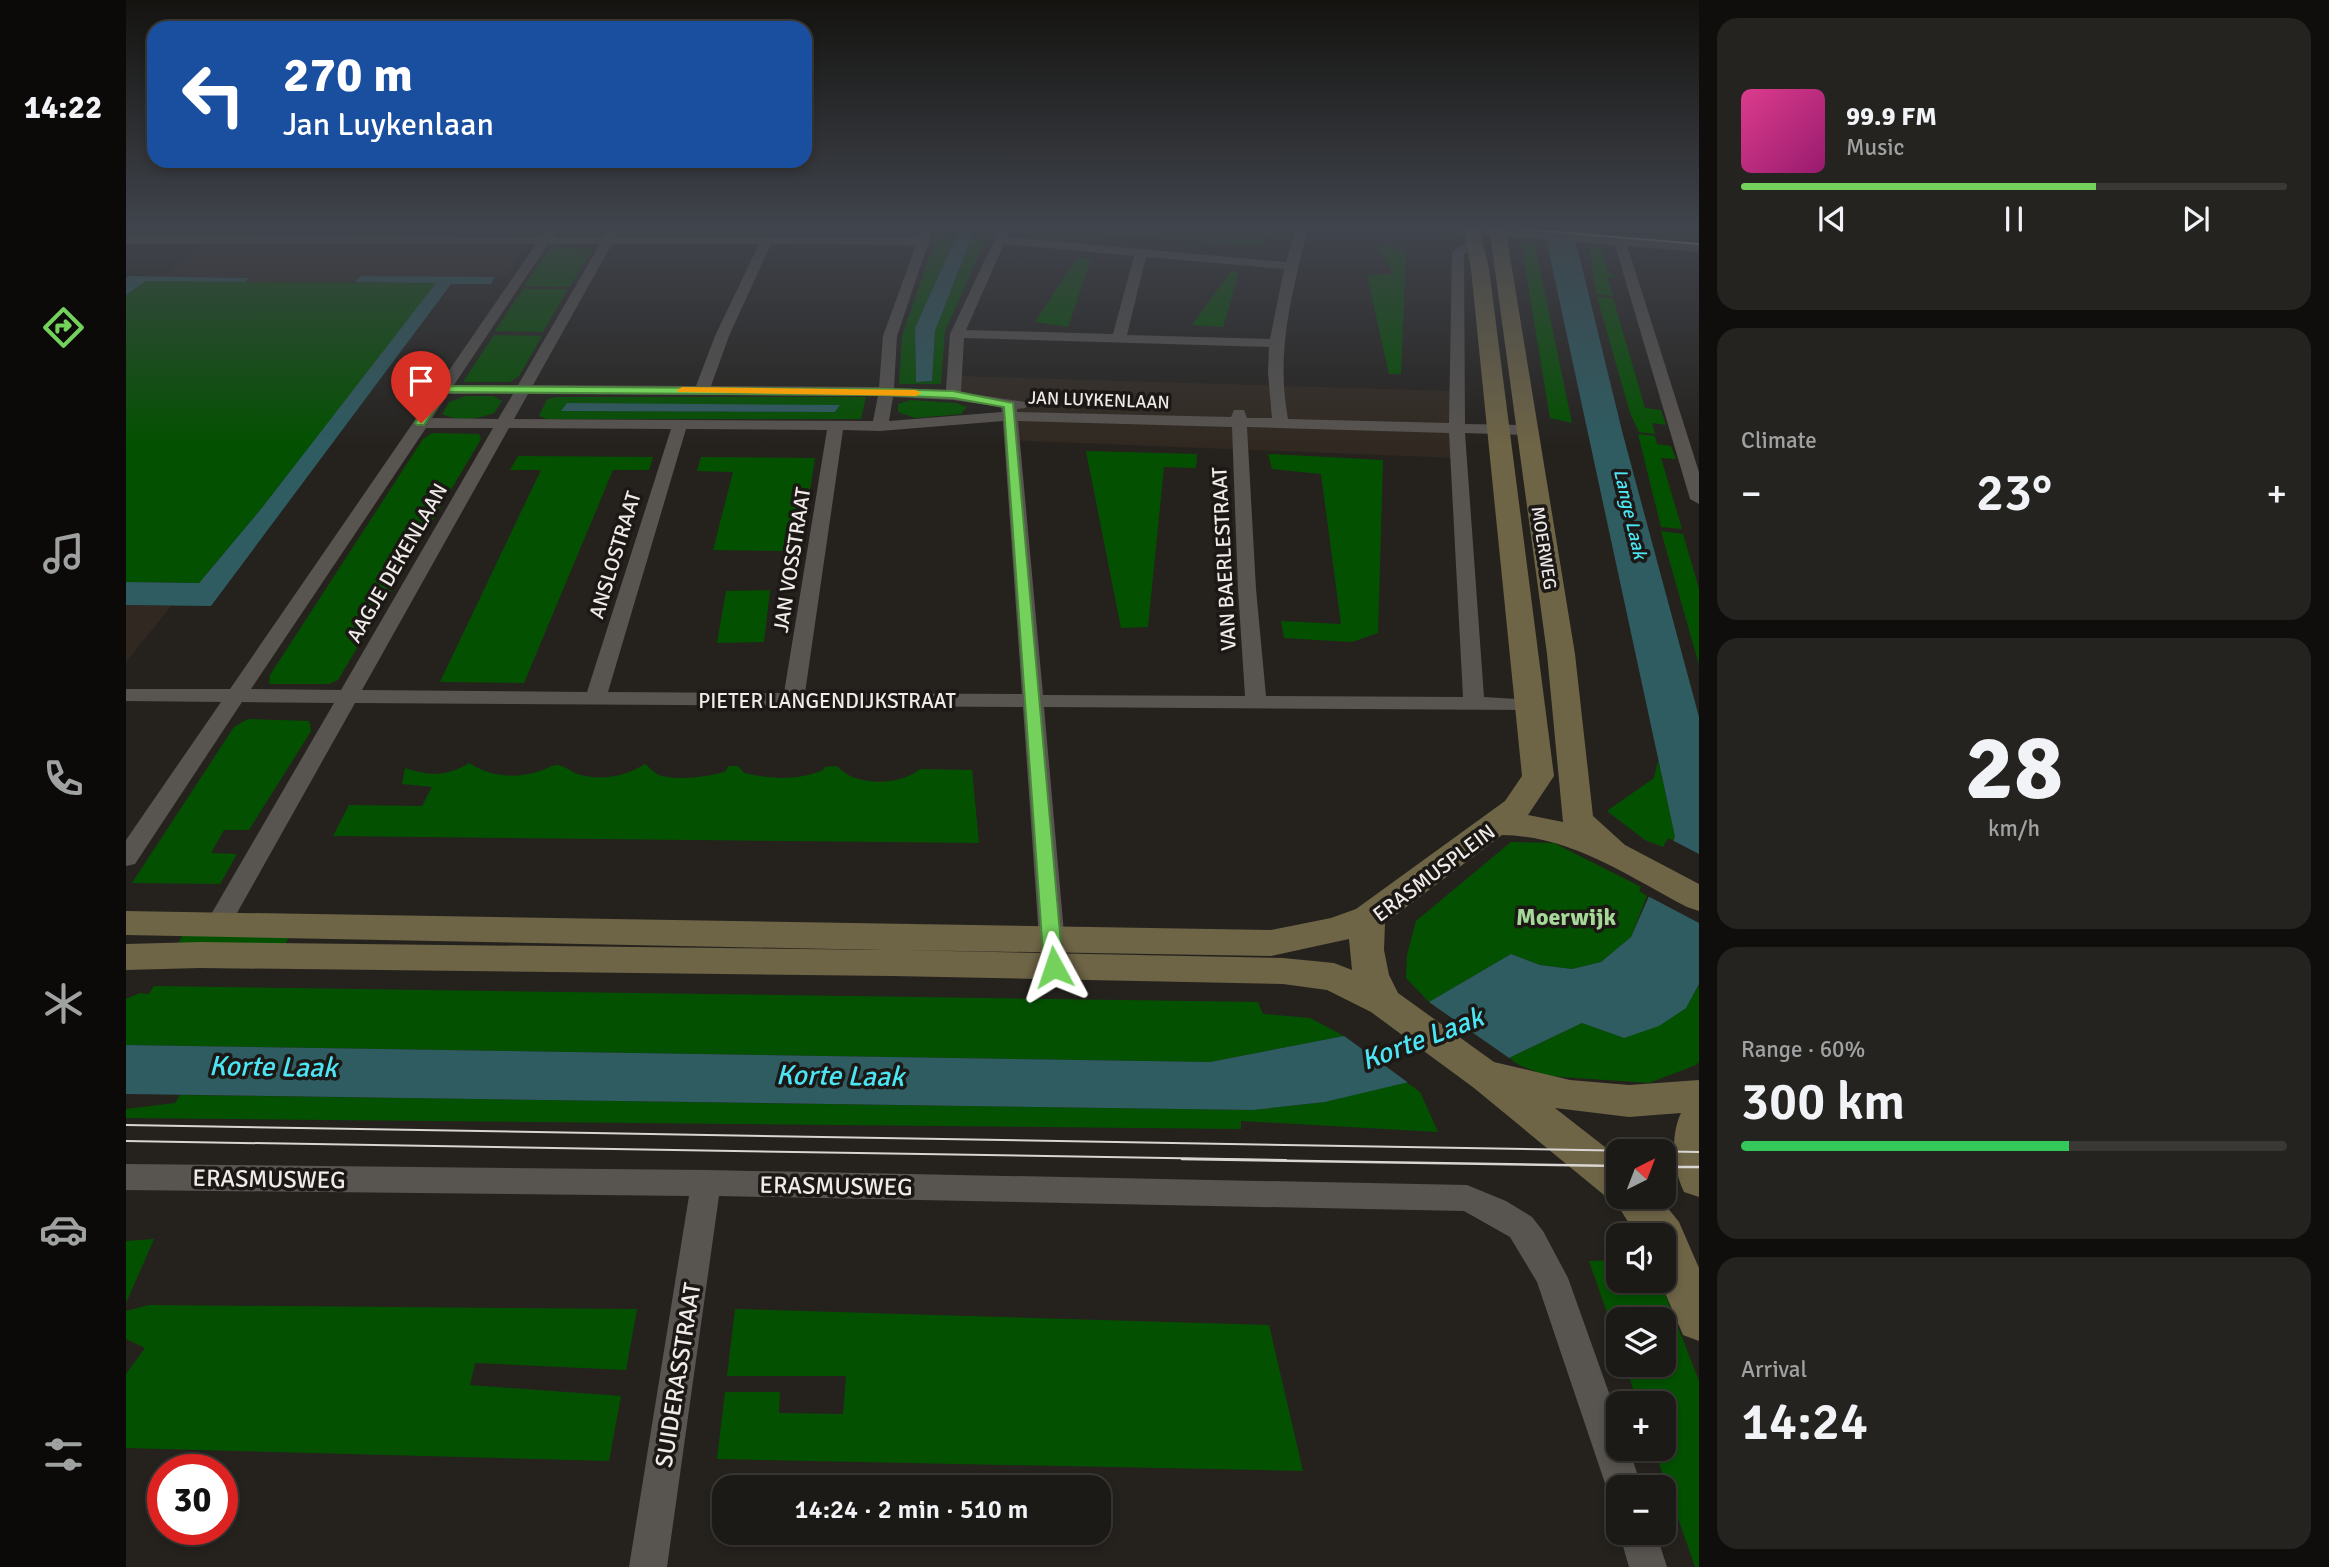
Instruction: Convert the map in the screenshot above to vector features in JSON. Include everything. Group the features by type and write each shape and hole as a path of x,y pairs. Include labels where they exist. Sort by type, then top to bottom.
{"main road":[{"name":"MOERWEG","path":"1483,299 1538,776 1516,808 1495,824"},
{"name":"MOERWEG","path":"1507,299 1561,654 1577,819 1615,855"},
{"name":"ERASMUSPLEIN","path":"1387,1004 1371,975 1366,950 1368,918 1495,824 1555,830 1615,855 1699,899"},
{"path":"126,957 200,955 864,962 1270,943 1336,930 1368,918"},
{"path":"126,923 219,923 314,929 1053,953 1315,974 1348,981 1387,1004 1606,1172"},
{"path":"1483,1075 1570,1096 1629,1101 1699,1096"},
{"path":"1699,1118 1695,1152 1699,1179"},
{"path":"1676,1267 1699,1320"}],"street":[{"path":"126,858 504,299"},
{"name":"AAGJE DEKENLAAN","path":"219,923 574,299"},
{"path":"702,390 739,299"},
{"path":"880,426 886,392 890,336 902,299"},
{"path":"953,395 957,334 973,299"},
{"path":"1119,339 1130,299"},
{"path":"1280,419 1275,343 1284,299"},
{"path":"1458,299 1457,423 1474,704"},
{"path":"1637,299 1676,424 1692,449 1699,499"},
{"path":"957,334 1275,343"},
{"name":"JAN LUYKENLAAN","path":"443,389 886,392 953,395 1009,411"},
{"path":"1009,411 1053,953"},
{"name":"JAN LUYKENLAAN","path":"421,423 880,426 1009,411 1525,424"},
{"name":"VAN BAERLESTRAAT","path":"1238,418 1256,704"},
{"path":"1676,424 1699,426"},
{"name":"ANSLOSTRAAT","path":"594,699 680,425"},
{"name":"JAN VOSSTRAAT","path":"793,701 836,426"},
{"name":"PIETER LANGENDIJKSTRAAT","path":"126,695 1529,704"},
{"name":"ERASMUSWEG","path":"126,1177 1467,1198 1521,1227 1532,1241 1552,1278 1620,1475"},
{"name":"SUIDERASSTRAAT","path":"648,1567 706,1184"},
{"path":"1641,1545 1648,1567"}],"shaded area":[{"path":"957,376 1454,391 1457,458 1004,440 1001,402 956,394"},
{"path":"126,605 171,606 126,662"}],"green space":[{"path":"126,299 424,299 261,509 199,583 126,582"},
{"path":"516,299 562,299 543,332 495,331"},
{"path":"915,299 928,299 915,328 916,382 932,381 935,331 947,299 959,299 945,331 941,384 899,384 902,336"},
{"path":"1050,299 1077,299 1068,327 1035,322"},
{"path":"1211,299 1231,299 1223,327 1192,325"},
{"path":"1372,299 1404,299 1401,374 1389,374"},
{"path":"1530,299 1546,299 1572,423 1550,418"},
{"path":"1598,299 1613,299 1645,408 1661,410 1666,425 1652,423 1655,434 1639,432 1630,413"},
{"path":"494,335 542,336 519,376 510,382 463,382"},
{"path":"466,396 493,396 502,401 494,413 481,417 461,419 442,414 449,402"},
{"path":"866,397 861,419 547,419 539,416 547,399","holes":["839,406 835,412 562,411"]},
{"path":"910,400 956,403 967,407 961,414 915,418 898,412 898,404"},
{"path":"432,433 479,434 481,439 338,680 329,684 269,684 270,675 423,439"},
{"path":"1638,434 1655,436 1657,444 1671,446 1676,459 1661,458 1682,529 1661,527"},
{"path":"1086,451 1197,454 1196,468 1164,467 1148,627 1121,628"},
{"path":"1268,454 1383,460 1378,633 1352,642 1284,638 1281,621 1341,624 1321,474 1272,469"},
{"path":"518,456 653,457 649,470 613,470 524,683 440,682 541,470 510,470"},
{"path":"701,457 815,458 808,503 792,503 791,507 808,507 800,558 789,558 789,551 713,550 733,472 697,471"},
{"path":"1661,531 1683,534 1699,589 1699,665"},
{"path":"770,590 764,642 717,643 726,591"},
{"path":"248,719 309,721 311,731 249,830 224,830 211,853 237,854 220,884 132,883 234,727"},
{"path":"1658,760 1675,837 1673,841 1668,838 1663,847 1645,840 1607,811 1654,778"},
{"path":"469,763 502,775 528,774 557,765 577,774 604,777 621,775 645,764 659,775 683,778 719,773 726,771 728,766 738,766 744,773 784,778 813,774 825,767 837,766 854,778 877,782 901,779 920,769 972,770 979,843 333,836 349,805 422,806 432,787 402,784 405,768 437,774 453,771"},
{"path":"1511,842 1554,843 1641,887 1639,891 1647,896 1631,937 1601,962 1572,969 1540,965 1511,954 1429,1002 1406,978 1407,955 1416,921"},
{"path":"187,928 289,937 285,945 174,950"},
{"path":"1699,984 1699,1062 1696,1065 1649,1083 1548,1076 1519,1065 1509,1058 1582,1023 1624,1038 1686,1008"},
{"path":"154,986 1258,1002 1263,1014 1310,1018 1344,1036 1210,1062 126,1045 126,999 140,993 149,994"},
{"path":"1406,1082 1420,1092 1438,1132 1241,1121 1241,1129 126,1118 126,1109 175,1103 180,1095 1253,1110 1325,1102"},
{"path":"154,1239 126,1303 126,1241"},
{"path":"1606,1260 1606,1293 1665,1293 1670,1307 1606,1307 1606,1310 1589,1261"},
{"path":"149,1305 637,1309 626,1370 475,1363 470,1385 621,1396 609,1461 126,1448 126,1374 145,1348 126,1339 126,1311"},
{"path":"735,1309 1269,1325 1303,1471 717,1459 725,1392 780,1392 779,1413 843,1414 846,1376 727,1376"},
{"path":"1676,1322 1699,1381 1699,1567 1695,1567 1676,1512 1676,1475 1663,1475 1658,1461 1676,1461 1676,1391 1634,1391 1629,1377 1676,1377"}],"water":[{"path":"424,299 440,299 211,606 126,605 126,582 199,583 261,509"},
{"path":"928,299 947,299 935,331 932,381 916,382 915,328"},
{"path":"1559,299 1590,299 1622,431 1699,717 1699,984 1686,1008 1659,1026 1624,1038 1582,1023 1509,1058 1325,1102 1253,1110 126,1094 126,1045 1210,1062 1344,1036 1429,1002 1511,954 1540,965 1572,969 1601,962 1631,937 1675,837"},
{"path":"567,403 840,405 835,412 561,411"}],"pier":[{"path":"1670,839 1699,854 1699,923 1644,894"},
{"path":"1426,1000 1512,1060 1410,1084 1340,1033"}],"tram line":[{"path":"126,1125 1699,1152"},
{"path":"126,1141 1286,1160"},
{"path":"1182,1159 1606,1166"},
{"path":"1676,1167 1699,1167"}],"slow traffic":[{"path":"682,390 916,393"}],"district":[{"name":"Moerwijk","path":"1566,917"}],"route":[{"path":"421,423 443,389 886,392 953,395 1009,405 1054,967"}],"water label":[{"name":"Lange Laak","path":"1630,514"},
{"name":"Korte Laak","path":"1422,1039"},
{"name":"Korte Laak","path":"273,1067"},
{"name":"Korte Laak","path":"840,1076"}]}
